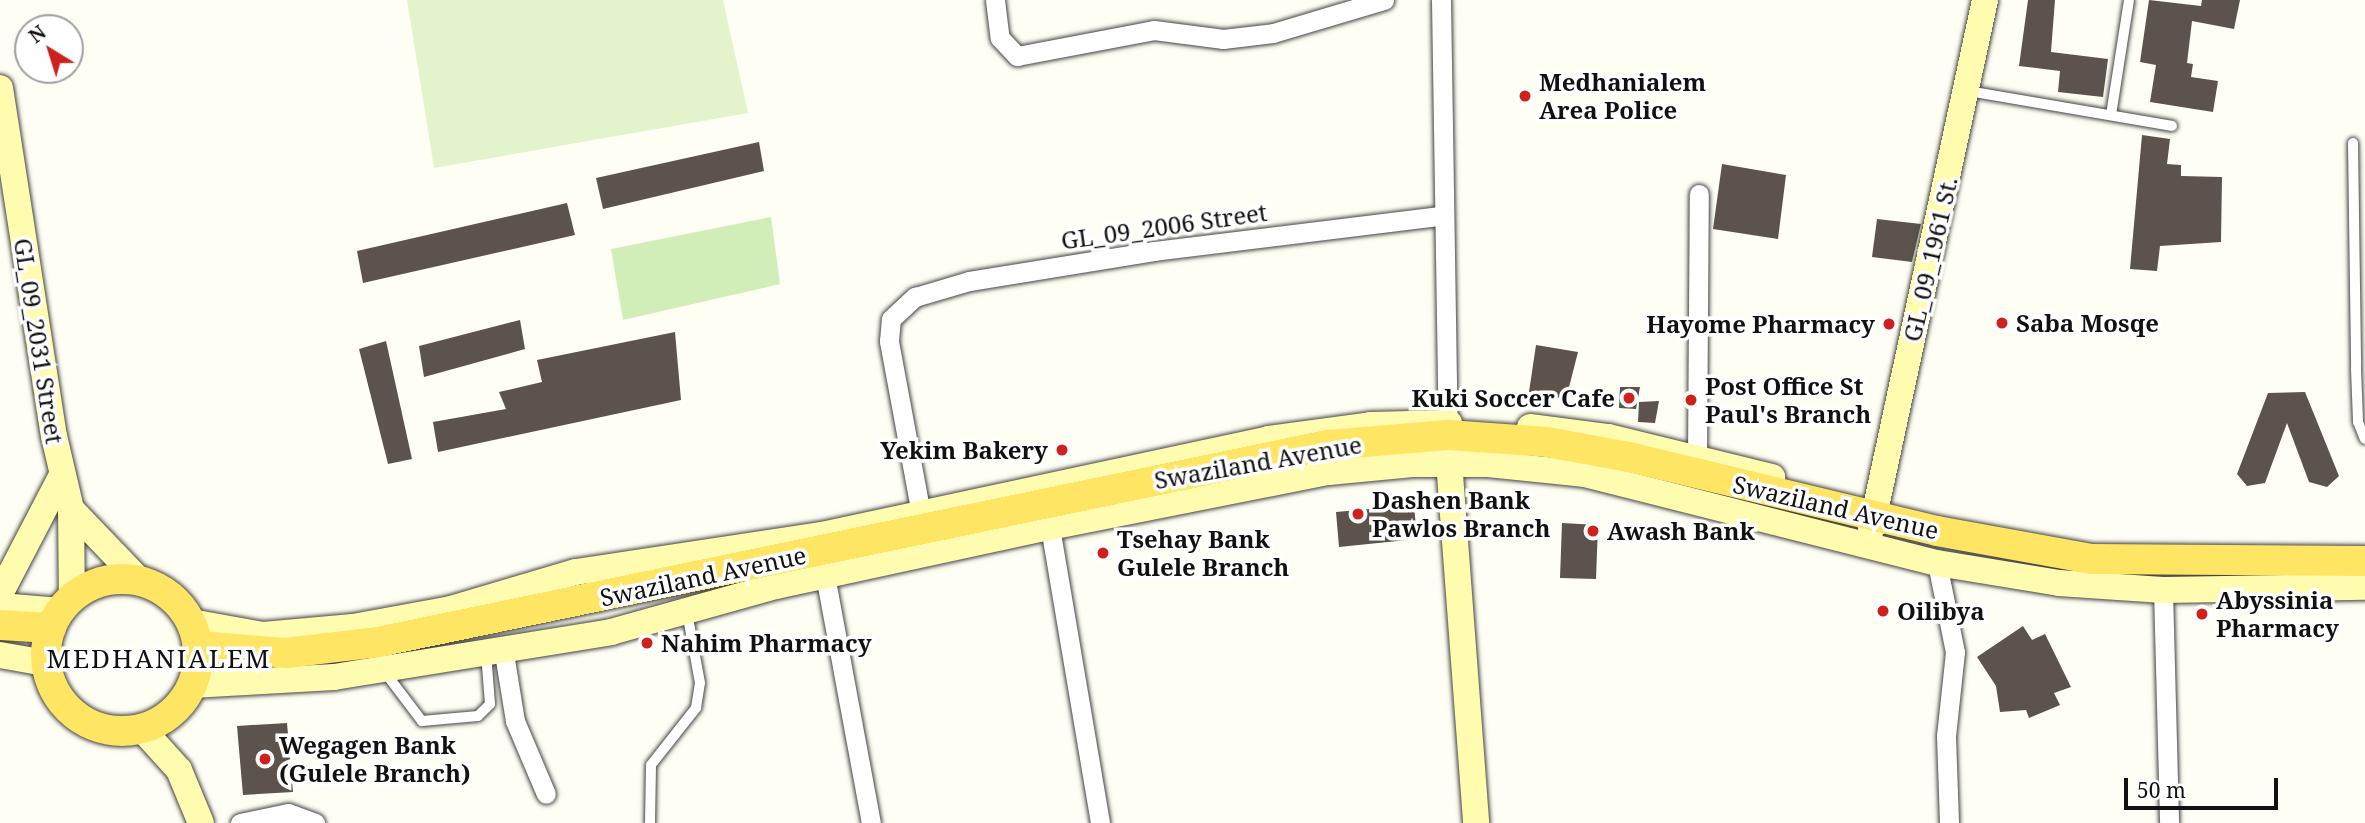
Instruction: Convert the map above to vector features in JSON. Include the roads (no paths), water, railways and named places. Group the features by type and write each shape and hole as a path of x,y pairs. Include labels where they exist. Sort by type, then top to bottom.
{"main road":[{"name":"GL_09_1961 St.","path":"1872,524 1967,91 1984,0"},
{"name":"GL_09_2031 Street","path":"0,88 62,475 71,509 56,628"},
{"path":"194,654 383,668 495,648 611,632 825,575 1329,472 1447,444 1573,431 1697,457 1872,524 1937,563 2059,583 2163,590 2365,587"},
{"path":"56,628 52,685 79,718 99,728 142,729 163,720 194,654 263,635 353,627 451,609 576,572 709,556 1310,432 1447,444"},
{"path":"1447,444 1476,823"},
{"name":"Swaziland Avenue","path":"194,654 286,653 378,642 1314,448 1447,444 1619,454 1985,554 2115,573 2365,573"},
{"path":"0,594 62,475"},
{"name":"GL_09_2031 Street","path":"71,509 141,582"},
{"path":"1872,524 2004,532 2104,546 2365,547"},
{"name":"Swaziland Avenue","path":"1872,524 2091,559 2365,561"},
{"path":"0,655 56,628 117,580 141,582 165,593 194,654"},
{"path":"0,606 56,628"},
{"path":"0,625 56,628"},
{"path":"0,638 56,628"},
{"path":"142,729 179,770 201,823"}],"street":[{"path":"995,0 1000,38 1017,56 1154,30 1223,39 1273,33 1384,0"},
{"path":"1441,0 1441,216 1447,444"},
{"path":"1697,457 1699,194"},
{"name":"GL_09_2006 Street","path":"921,514 889,341 900,306 969,281 1154,251 1441,216"},
{"path":"1050,527 1100,823"},
{"path":"1937,563 1955,652 1946,736 1950,823"},
{"path":"825,575 871,823"},
{"path":"2163,590 2169,823"},
{"path":"495,648 515,721 546,793"},
{"path":"240,823 288,813 315,823"}],"lane":[{"path":"2111,115 2129,0"},
{"path":"1967,91 2172,126"},
{"path":"2353,143 2361,313 2358,422 2365,439"},
{"path":"650,823 651,765 696,708 699,683 687,612"},
{"path":"383,668 422,721 478,716 490,704 495,648"}],"place":[{"name":"Medhanialem Area Police","path":"1525,96"},
{"name":"Saba Mosqe","path":"2002,323"},
{"name":"Hayome Pharmacy","path":"1889,324"},
{"name":"Kuki Soccer Cafe","path":"1629,398"},
{"name":"Post Office St Paul's Branch","path":"1691,400"},
{"name":"Yekim Bakery","path":"1062,450"},
{"name":"Dashen Bank Pawlos Branch","path":"1358,514"},
{"name":"Awash Bank","path":"1593,531"},
{"name":"Tsehay Bank Gulele Branch","path":"1103,553"},
{"name":"Oilibya","path":"1883,611"},
{"name":"Abyssinia Pharmacy","path":"2202,614"},
{"name":"Nahim Pharmacy","path":"647,643"},
{"name":"Wegagen Bank (Gulele Branch)","path":"265,759"}],"district":[{"name":"MEDHANIALEM","path":"159,659"}]}
